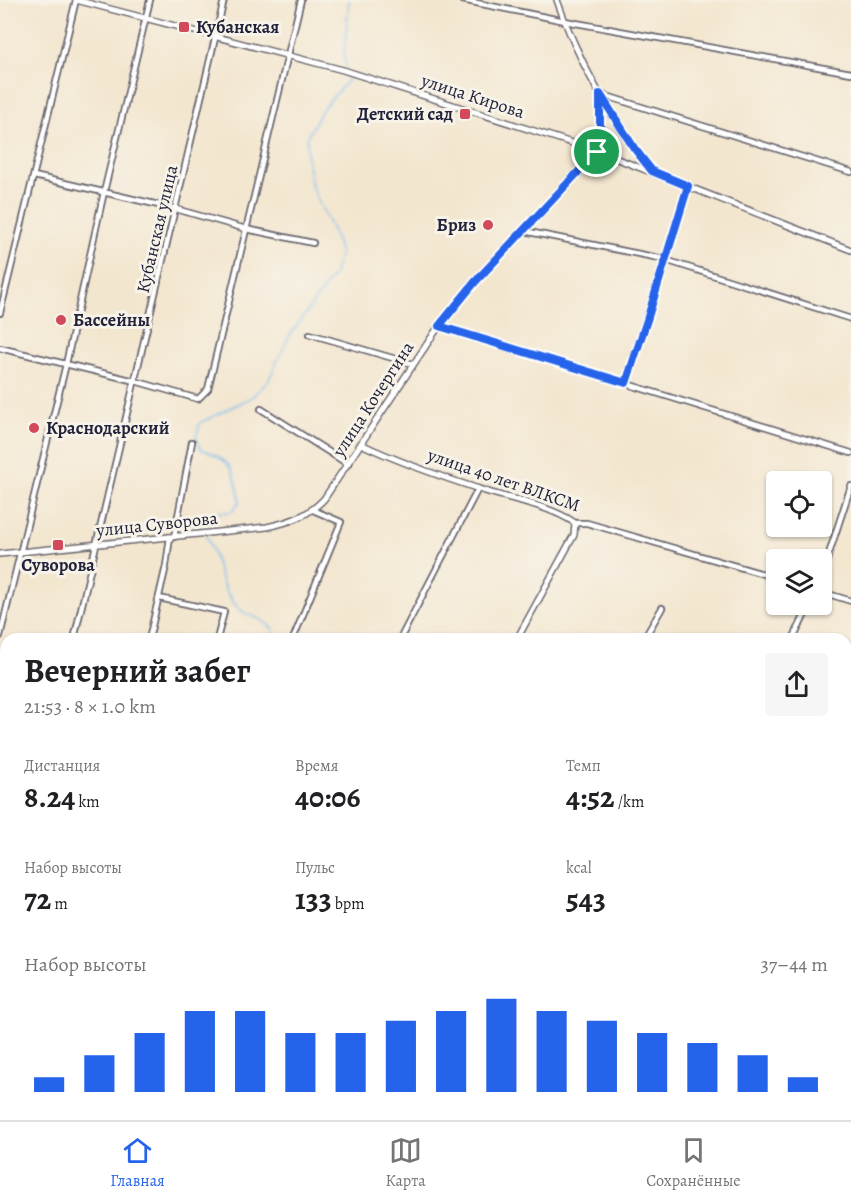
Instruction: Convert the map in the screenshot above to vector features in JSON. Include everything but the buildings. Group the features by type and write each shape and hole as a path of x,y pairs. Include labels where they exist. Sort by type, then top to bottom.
{"street":[{"path":"0,313 76,0"},
{"name":"улица Кирова","path":"76,0 353,73 652,171 851,250"},
{"path":"1,633 66,364 150,0"},
{"name":"Кубанская улица","path":"75,633 224,0"},
{"path":"0,348 198,399 208,389 301,0"},
{"path":"462,0 564,21 851,73"},
{"path":"557,0 564,21 600,94 630,142 652,171"},
{"path":"597,152 600,137 600,94"},
{"path":"600,94 851,172"},
{"name":"улица Кочергина","path":"313,510 324,499 348,464 439,326 475,282 597,152"},
{"path":"34,176 176,209 246,229 313,243"},
{"path":"626,383 688,186"},
{"path":"524,231 664,260 851,319"},
{"path":"439,326 851,453"},
{"path":"310,334 413,364"},
{"path":"261,409 348,464"},
{"path":"150,633 192,442"},
{"name":"улица 40 лет ВЛКСМ","path":"361,444 379,453 478,489 560,513 575,523 587,523 766,575"},
{"path":"830,549 851,486"},
{"path":"403,633 478,489"},
{"path":"295,633 341,522 313,510"},
{"name":"улица Суворова","path":"0,554 267,527 288,523 313,510"},
{"path":"520,633 574,535 575,523"},
{"path":"832,595 851,602"},
{"path":"159,598 224,612 219,633"},
{"path":"647,633 662,608"},
{"path":"797,633 805,615"}],"waterway":[{"path":"346,68 344,55 349,0"},
{"path":"204,531 201,526 203,513 231,512 240,501 234,474 226,462 201,449 196,437 200,423 252,397 268,381 288,338 334,274 340,253 312,187 307,158 307,137 323,108 348,80 346,72"},
{"path":"206,535 228,595 242,611 263,621 274,630 274,633"}],"place":[{"name":"Кубанская","path":"184,27"},
{"name":"Детский сад","path":"465,114"},
{"name":"Бриз","path":"488,225"},
{"name":"Бассейны","path":"61,320"},
{"name":"Краснодарский","path":"34,428"},
{"name":"Суворова","path":"58,545"}],"route":[{"path":"600,94 634,148 652,171 688,186 626,383 439,326 475,282 597,152 600,137 600,94"}]}
